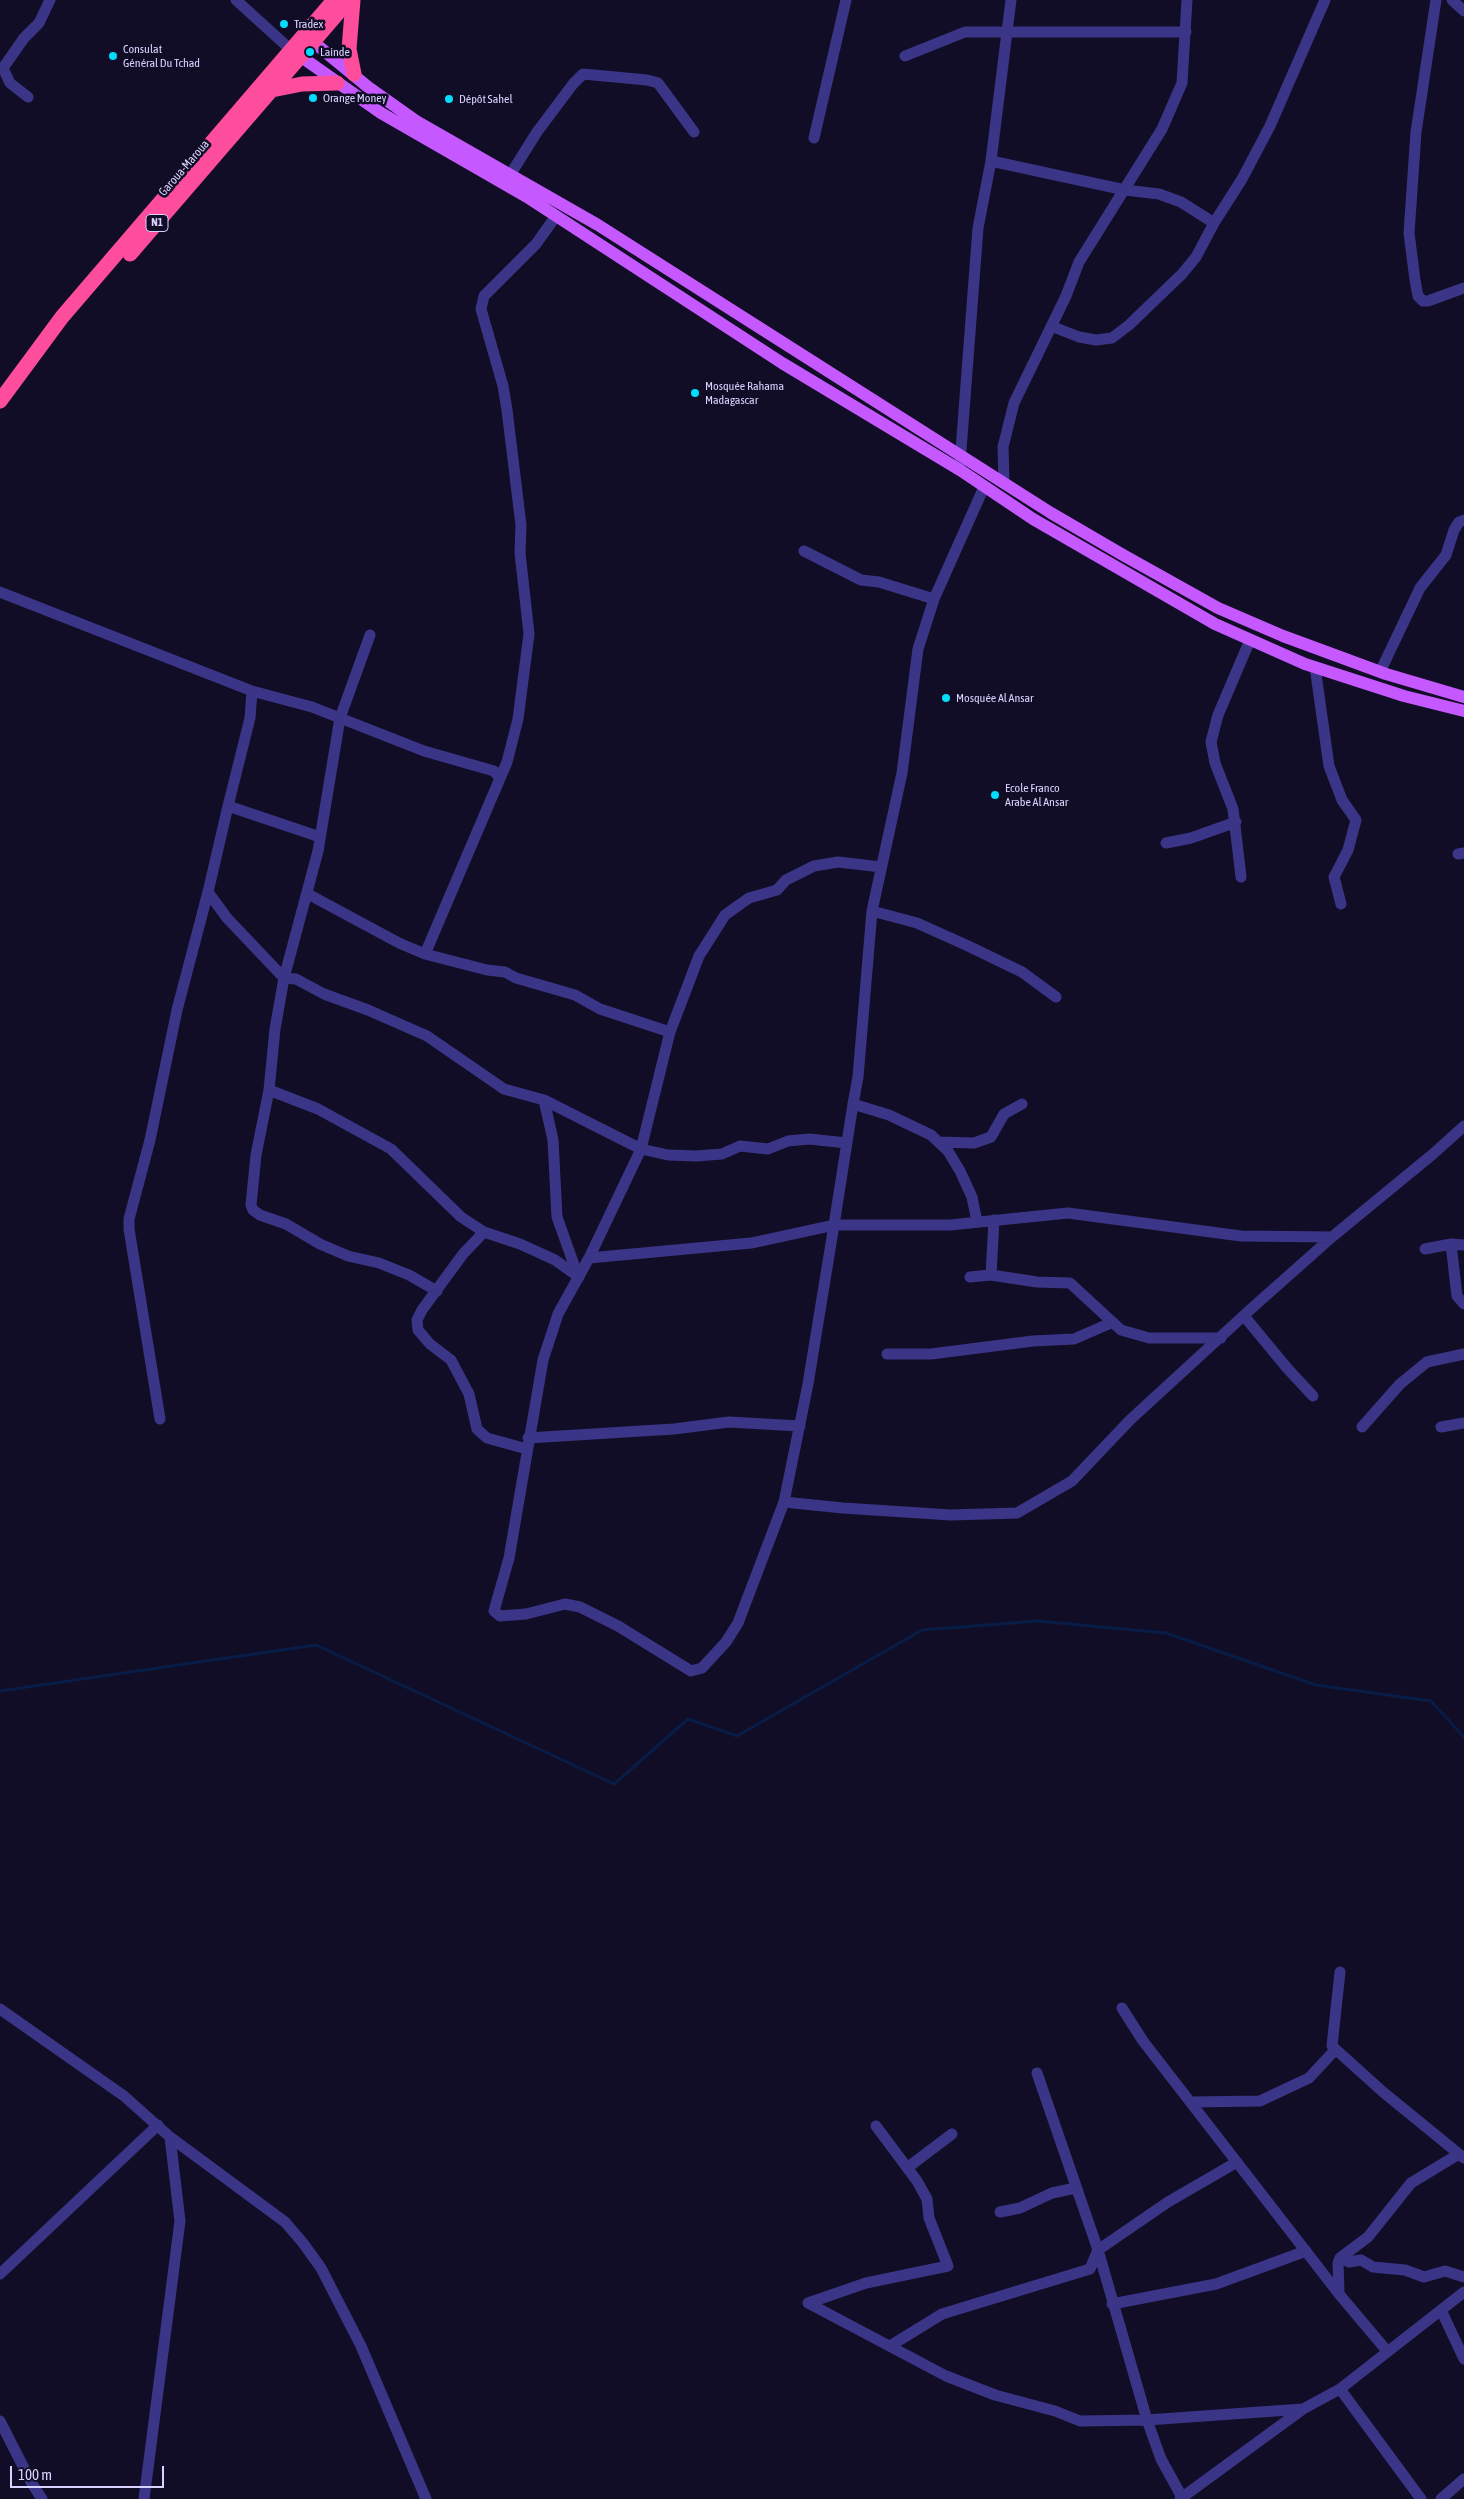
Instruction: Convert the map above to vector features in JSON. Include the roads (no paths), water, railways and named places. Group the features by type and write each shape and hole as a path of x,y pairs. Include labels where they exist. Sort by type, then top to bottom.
{"highway":[{"name":"Garoua-Maroua","path":"309,38 334,0"},
{"name":"Garoua-Maroua","path":"0,401 36,350 309,38 351,0"},
{"path":"351,0 349,49 354,74"},
{"name":"Garoua-Maroua","path":"36,350 70,322 272,90 296,53"},
{"path":"272,90 302,84 337,83"}],"main road":[{"path":"309,38 416,121 598,225 961,454 1051,513 1218,608 1282,636 1380,672 1464,697"},
{"path":"296,53 381,112 556,216 782,363 960,470 1033,519 1215,624 1315,667 1404,696 1464,711"}],"street":[{"path":"28,97 10,83 3,68 24,38 39,23 50,0"},
{"path":"236,0 296,53"},
{"path":"814,138 846,0"},
{"path":"960,470 978,228 991,161 1011,0"},
{"path":"1004,482 1003,447 1011,414 1079,262 1162,129 1182,83 1187,0"},
{"path":"1051,326 1079,337 1096,340 1112,338 1129,326 1182,274 1196,256 1242,179 1270,126 1325,0"},
{"path":"1436,0 1416,132 1409,233 1418,296 1423,301 1428,301 1464,288"},
{"path":"1452,0 1464,11"},
{"path":"905,56 964,32 1186,32"},
{"path":"510,175 536,132 583,74 647,80 658,84 694,132"},
{"path":"991,161 1124,190 1170,197 1214,223"},
{"path":"425,954 482,815 500,778 518,719 529,634 520,554 521,524 506,402 481,309 484,296 536,244 556,216"},
{"path":"881,867 838,862 814,866 786,880 777,890 749,898 725,915 699,956 670,1032 641,1149 589,1258 558,1314 543,1360 508,1558 494,1606 495,1614 500,1616 526,1614 565,1604 580,1607 618,1626 691,1671 702,1668 726,1642 738,1623 784,1502 800,1426 858,1077 872,911 902,773 918,649 934,599 984,487"},
{"path":"1380,672 1420,588 1446,555 1454,530 1464,520"},
{"path":"804,551 861,580 879,582 934,599"},
{"path":"0,592 252,691 312,707 424,751 494,771 500,778"},
{"path":"370,635 340,718 320,837 308,894 284,978 275,1029 269,1090 256,1155 251,1205 253,1210 286,1224 320,1244 348,1256 379,1263 409,1275 438,1291"},
{"path":"1241,877 1235,836 1236,822 1233,809 1215,763 1211,742 1218,715 1250,640"},
{"path":"1315,667 1329,766 1342,800 1356,820 1348,850 1334,877 1341,904"},
{"path":"160,1419 129,1229 129,1218 150,1140 177,1010 250,718 252,691"},
{"path":"228,806 320,837"},
{"path":"1166,842 1191,838 1236,822"},
{"path":"208,892 228,918 284,978 296,979 324,994 368,1010 427,1036 504,1089 544,1100 641,1149 668,1155 696,1156 722,1154 740,1146 768,1149 788,1141 847,1142"},
{"path":"308,894 399,943 425,954 487,970 505,972 516,978 575,996 600,1010 670,1032"},
{"path":"872,911 917,923 966,945 1022,972 1056,997"},
{"path":"269,1090 318,1109 391,1148 461,1217 484,1232 520,1244 555,1260 579,1277"},
{"path":"544,1100 553,1140 557,1217 579,1277"},
{"path":"853,1104 889,1115 931,1135 939,1142 948,1151 960,1171 972,1197 977,1222"},
{"path":"939,1142 974,1143 991,1137 1004,1114 1022,1104"},
{"path":"784,1502 843,1508 951,1514 1017,1513 1072,1481 1130,1420 1244,1316 1332,1237 1464,1126"},
{"path":"589,1258 751,1243 834,1225 950,1225 1068,1213 1241,1236 1332,1237"},
{"path":"991,1276 994,1220"},
{"path":"484,1232 463,1254 438,1291 422,1310 417,1320 418,1330 430,1344 451,1360 469,1394 477,1429 488,1438 528,1444 729,1422 800,1426"},
{"path":"1451,1244 1458,1296 1464,1304"},
{"path":"1425,1249 1451,1244 1464,1245"},
{"path":"970,1277 991,1276 1038,1282 1070,1283 1121,1330 1149,1338 1221,1338"},
{"path":"1244,1316 1286,1368 1313,1396"},
{"path":"887,1354 931,1354 1033,1341 1074,1338 1113,1322"},
{"path":"1362,1427 1400,1384 1427,1362 1464,1354"},
{"path":"1441,1426 1464,1423"},
{"path":"1338,2294 1338,2263 1340,2258 1368,2236 1411,2183 1461,2156 1335,2050 1331,2040 1340,1972"},
{"path":"1122,2008 1143,2041 1192,2102 1338,2294 1387,2351"},
{"path":"0,2009 124,2096 170,2136 285,2222 303,2242 321,2268 361,2346 423,2496"},
{"path":"1192,2102 1260,2100 1309,2078 1335,2050"},
{"path":"1037,2073 1098,2250 1112,2304 1147,2420 1162,2459 1181,2498 1303,2409 1340,2389 1464,2292"},
{"path":"0,2274 158,2125"},
{"path":"876,2126 927,2199 929,2218 948,2266 866,2283 808,2303 946,2376 995,2396 1055,2411 1080,2421 1147,2420 1303,2409"},
{"path":"907,2168 952,2134"},
{"path":"144,2499 180,2221 170,2136"},
{"path":"890,2346 942,2314 1090,2269 1098,2250 1168,2202 1237,2162"},
{"path":"1000,2212 1020,2208 1052,2193 1076,2188"},
{"path":"1112,2304 1216,2284 1306,2251"},
{"path":"1340,2258 1349,2262 1361,2260 1373,2267 1406,2270 1424,2277 1446,2271 1464,2277"},
{"path":"1441,2310 1464,2359"},
{"path":"1340,2389 1421,2499"},
{"path":"0,2421 31,2482 42,2499"},
{"path":"1441,2499 1464,2478"}],"waterway":[{"path":"0,1691 316,1645 614,1784 688,1719 737,1736 922,1630 1038,1621 1166,1633 1316,1685 1431,1701 1464,1737"}],"place":[{"name":"Tradex","path":"284,24"},
{"name":"Lainde","path":"310,52"},
{"name":"Consulat Général Du Tchad","path":"113,56"},
{"name":"Orange Money","path":"313,98"},
{"name":"Dépôt Sahel","path":"449,99"},
{"name":"Mosquée Rahama Madagascar","path":"695,393"},
{"name":"Mosquée Al Ansar","path":"946,698"},
{"name":"Ecole Franco Arabe Al Ansar","path":"995,795"}]}
